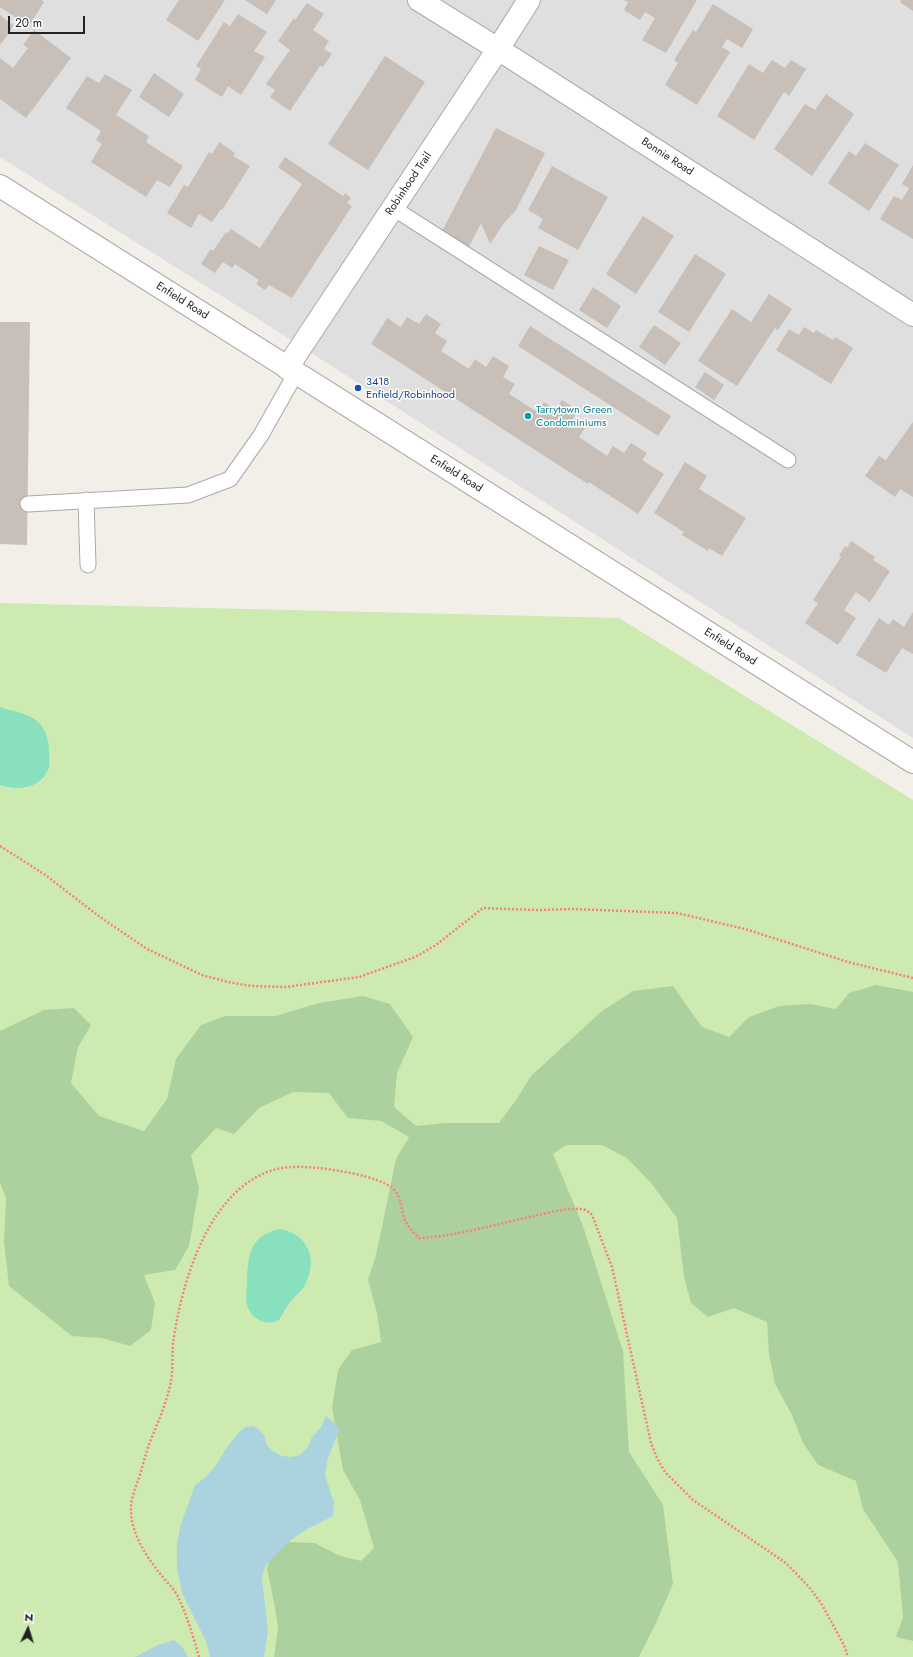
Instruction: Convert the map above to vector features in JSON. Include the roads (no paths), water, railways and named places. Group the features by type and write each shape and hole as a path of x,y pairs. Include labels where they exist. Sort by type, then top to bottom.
{"street":[{"name":"Bonnie Road","path":"419,0 912,312"},
{"name":"Robinhood Trail","path":"291,371 393,208 529,0"},
{"name":"Enfield Road","path":"0,186 913,762"}],"lane":[{"path":"393,208 788,460"},
{"path":"28,504 188,495 230,479 261,435 291,371"},
{"path":"86,500 88,565"}],"water":[{"path":"326,1416 340,1428 328,1458 325,1475 334,1503 333,1516 307,1529 291,1540 266,1565 262,1577 268,1631 264,1657 210,1657 206,1641 182,1593 177,1566 177,1544 180,1527 195,1485 206,1477 239,1432 246,1427 252,1426 257,1428 264,1435 267,1445 273,1451 282,1456 291,1457 300,1455 308,1447 312,1437 321,1427"},
{"path":"174,1640 183,1648 188,1657 135,1657 158,1645"}],"place":[{"name":"3418 Enfield/Robinhood","path":"358,388"},
{"name":"Tarrytown Green Condominiums","path":"528,416"}]}
